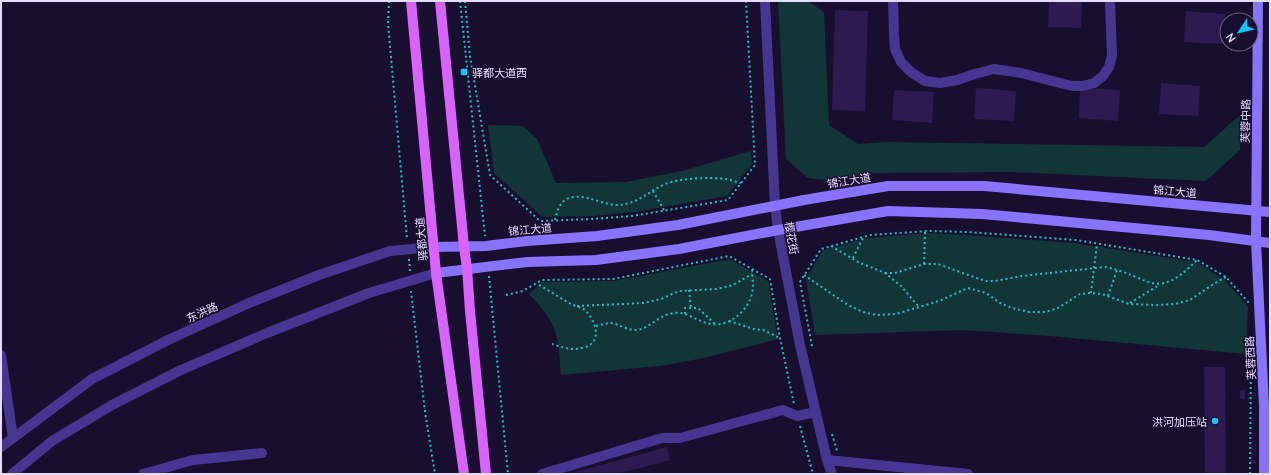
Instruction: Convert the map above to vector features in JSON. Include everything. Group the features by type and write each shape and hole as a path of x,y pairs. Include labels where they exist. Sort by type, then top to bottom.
{"main road":[{"name":"驿都大道","path":"411,1 436,273 464,474"},
{"path":"440,1 486,474"},
{"name":"芙蓉中路","path":"1256,241 1258,1"},
{"name":"锦江大道","path":"434,247 486,246 527,241 597,236 678,225 775,205 888,186 984,186 1270,212"},
{"path":"436,273 467,268 527,262 596,260 679,249 888,211 982,214 1209,235 1270,243"},
{"name":"芙蓉西路","path":"1256,241 1264,405 1264,474"}],"street":[{"name":"樱花街","path":"765,1 775,205 778,230 800,345 827,460 832,474"},
{"path":"893,1 895,49 902,62 912,73 925,81 940,83 957,80 994,69 1021,73 1072,86 1083,86 1094,83 1103,76 1109,67 1112,56 1110,1"},
{"name":"东洪路","path":"1,447 92,379 168,340 249,303 319,275 390,251 408,248 434,247"},
{"path":"12,474 52,441 112,405 180,370 274,330 369,293 436,273"},
{"path":"1,354 13,438"},
{"path":"542,474 662,438 680,438 783,410 797,416 816,412"},
{"path":"143,474 193,460 262,452"},
{"path":"827,460 968,474"}],"path":[{"path":"389,1 388,23 410,281 425,412 435,474"},
{"path":"465,1 470,56 490,175 540,221 632,216 728,200 755,166 746,1"},
{"path":"555,220 560,205 568,199 576,197 588,198 618,205 635,202 668,183 688,179 727,179 741,183"},
{"path":"653,191 664,210"},
{"path":"924,264 925,231"},
{"path":"812,347 800,282 821,248 870,235 925,231 968,232 1076,240 1197,260 1226,277 1251,305"},
{"path":"853,258 863,237"},
{"path":"1091,293 1097,244"},
{"path":"831,246 885,273 901,286 919,307"},
{"path":"506,295 523,291 542,280 613,279 729,256 752,268 770,279 780,338 797,416 813,474"},
{"path":"885,273 896,273 924,264 938,264 971,276 995,281 1105,267 1118,270 1147,282 1159,284 1169,282 1184,272 1197,260"},
{"path":"596,326 613,323 626,329 636,330 647,326 663,315 674,312 685,314 712,325 729,321 734,319 742,312 748,304 752,293 752,268"},
{"path":"1108,296 1118,270"},
{"path":"577,306 644,303 661,299 679,291 717,289 734,285 752,274"},
{"path":"804,275 848,305 863,312 876,315 896,314 939,301 968,288 986,293 1000,303 1012,308 1029,312 1045,312 1058,308 1080,294 1091,293 1102,294 1129,304 1175,304 1190,300 1226,277"},
{"path":"1129,304 1159,284"},
{"path":"539,285 584,309 596,326 596,336 591,344 583,348 570,349 552,344"},
{"path":"689,290 691,308"},
{"path":"685,314 685,308 698,308 716,324"},
{"path":"729,321 754,329 763,330 780,338"},
{"path":"1250,474 1251,359"},
{"path":"832,433 840,462"}],"green space":[{"path":"778,1 808,1 824,12 829,125 858,144 885,142 1204,147 1240,115 1240,150 1206,181 1009,172 875,173 825,180 808,178 786,159"},
{"path":"488,125 523,126 537,139 556,183 626,182 682,171 751,151 752,164 727,196 635,212 594,216 542,217 494,173"},
{"path":"927,233 1074,243 1196,262 1224,279 1248,306 1246,354 1050,336 963,330 815,335 806,279 823,250 868,238"},
{"path":"730,259 768,281 778,339 704,358 660,366 561,375 558,343 555,330 545,312 529,294 542,282 614,281"}],"building":[{"path":"1049,1 1082,1 1081,28 1048,27"},
{"path":"835,10 868,11 865,111 832,110"},
{"path":"1186,11 1219,14 1219,44 1184,42"},
{"path":"1161,83 1200,86 1198,116 1159,114"},
{"path":"976,88 1016,91 1014,121 974,119"},
{"path":"1080,88 1120,90 1118,121 1079,118"},
{"path":"894,90 934,92 932,123 892,120"},
{"name":"洪河加压站","path":"1204,367 1225,367 1226,474 1205,474"},
{"path":"1240,390 1245,390 1245,399 1240,399"},
{"path":"667,447 670,460 616,474 568,474"}],"place":[{"name":"驿都大道西","path":"464,72"},
{"name":"洪河加压站","path":"1215,421"}]}
